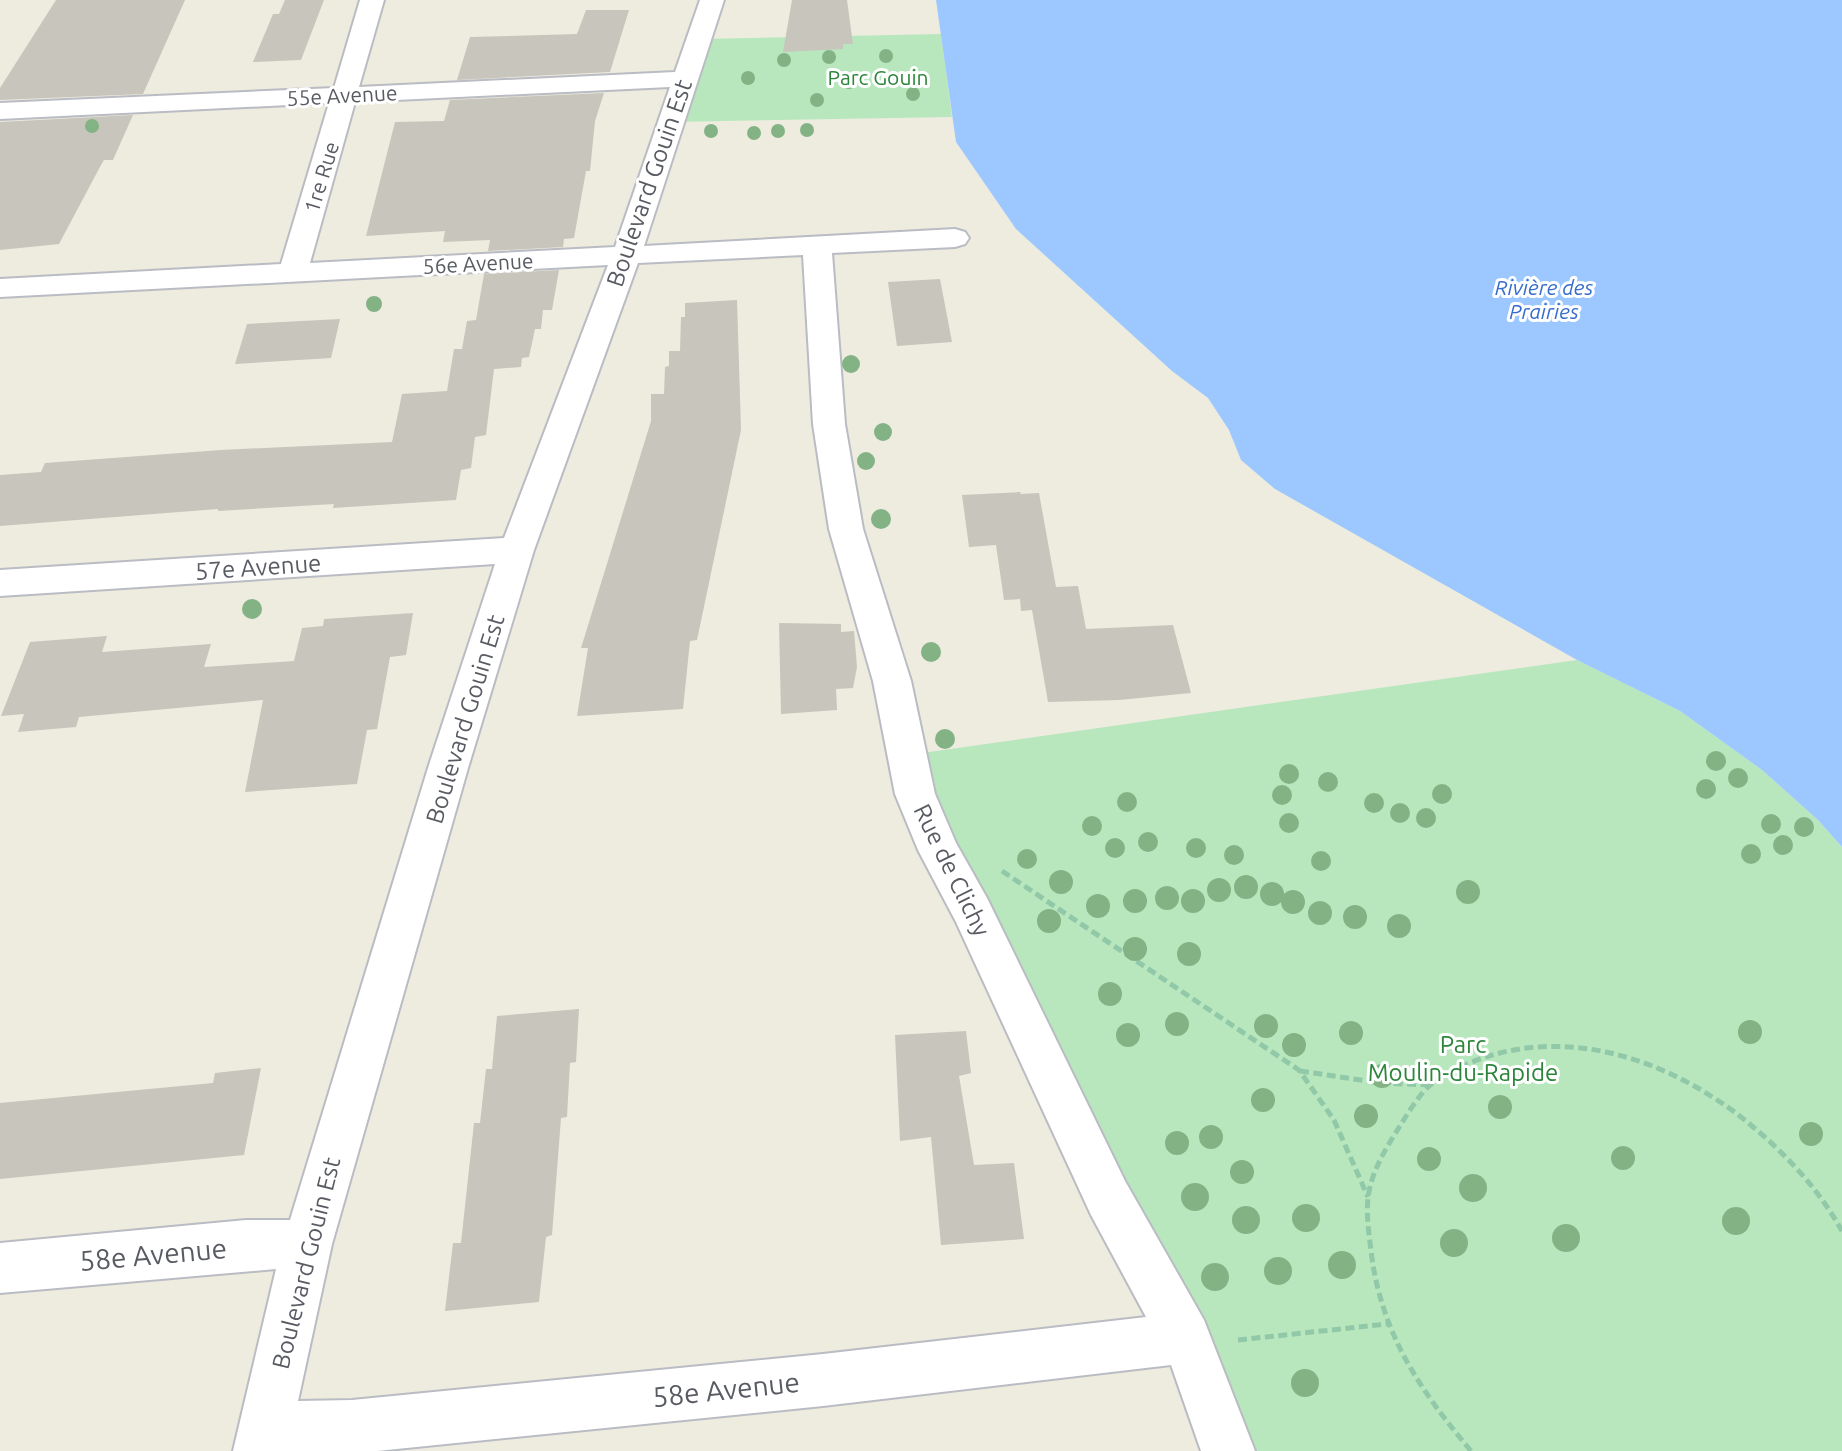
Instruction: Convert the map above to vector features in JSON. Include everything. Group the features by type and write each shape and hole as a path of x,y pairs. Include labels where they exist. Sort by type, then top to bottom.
{"street":[{"name":"1re Rue","path":"293,272 372,0"},
{"name":"Boulevard Gouin Est","path":"263,1439 307,1244 448,768 517,550 626,256 712,0"},
{"name":"55e Avenue","path":"0,111 685,79"},
{"name":"56e Avenue","path":"0,288 955,238"},
{"name":"Rue de Clichy","path":"817,245 829,424 846,529 892,681 915,794 939,850 972,911 1108,1198 1187,1341 1228,1451"},
{"name":"57e Avenue","path":"0,583 517,550"},
{"name":"58e Avenue","path":"0,1268 246,1245 307,1244"},
{"name":"58e Avenue","path":"263,1439 352,1427 1187,1341"}],"path":[{"path":"994,866 1299,1070 1334,1120 1353,1158 1368,1198 1373,1259 1387,1324 1408,1368 1437,1410 1471,1451"},
{"path":"1368,1198 1392,1138 1430,1085 1459,1067 1494,1054 1529,1046 1599,1048 1640,1059 1713,1095 1780,1150 1809,1182 1842,1231"},
{"path":"1299,1070 1380,1083 1430,1085"},
{"path":"1187,1341 1387,1324"}],"green space":[{"name":"Parc Gouin","path":"941,34 952,117 670,122 699,39"},
{"name":"Parc Moulin-du-Rapide","path":"1577,660 1680,711 1762,770 1818,820 1842,847 1842,1451 1228,1451 908,755"}],"water":[{"name":"Rivière des Prairies","path":"936,0 1842,0 1842,847 1818,820 1762,770 1680,711 1577,660 1275,489 1241,460 1229,430 1208,398 1172,371 1016,229 956,142"}],"building":[{"path":"56,0 185,0 143,94 0,100 0,88"},
{"path":"285,0 324,0 301,60 253,62 273,14 279,14"},
{"path":"792,0 847,0 853,44 843,44 843,49 783,52"},
{"path":"586,10 629,10 610,72 457,80 470,37 577,34"},
{"path":"604,93 595,121 590,171 586,171 574,238 564,239 563,247 488,251 490,240 443,242 445,231 366,236 395,122 444,121 450,100"},
{"path":"133,115 113,160 104,160 59,244 0,250 0,122"},
{"path":"559,270 552,310 543,310 541,329 535,329 529,357 522,358 521,367 494,369 486,435 475,437 471,468 461,470 456,500 333,508 334,504 218,509 0,526 0,475 41,472 45,463 221,450 392,442 402,394 447,391 454,349 462,349 467,321 476,320 484,274"},
{"path":"940,279 952,342 897,346 888,282"},
{"path":"737,300 741,430 697,640 690,641 683,709 577,716 588,648 581,648 651,421 651,394 664,394 665,367 669,366 669,351 680,351 681,317 685,317 685,303"},
{"path":"340,319 331,358 235,364 247,324"},
{"path":"1021,492 1020,494 1039,493 1056,587 1078,586 1086,629 1173,625 1191,693 1119,700 1048,702 1032,610 1021,611 1020,599 1004,600 996,545 969,547 962,495"},
{"path":"413,613 406,655 390,657 377,729 367,730 357,784 245,792 263,700 79,717 76,727 18,732 24,714 1,716 30,642 107,636 102,652 211,644 204,667 294,661 302,628 323,626 324,619"},
{"path":"779,623 841,624 841,632 854,631 857,667 853,688 836,689 837,710 781,714"},
{"path":"579,1009 576,1062 570,1063 567,1117 561,1118 552,1235 546,1237 539,1302 445,1311 453,1243 461,1243 474,1123 480,1123 486,1069 492,1069 497,1016"},
{"path":"966,1031 971,1073 959,1076 974,1165 1014,1163 1024,1239 941,1245 931,1137 900,1141 895,1035"},
{"path":"261,1068 244,1155 0,1179 0,1103 213,1083 215,1073"}]}
